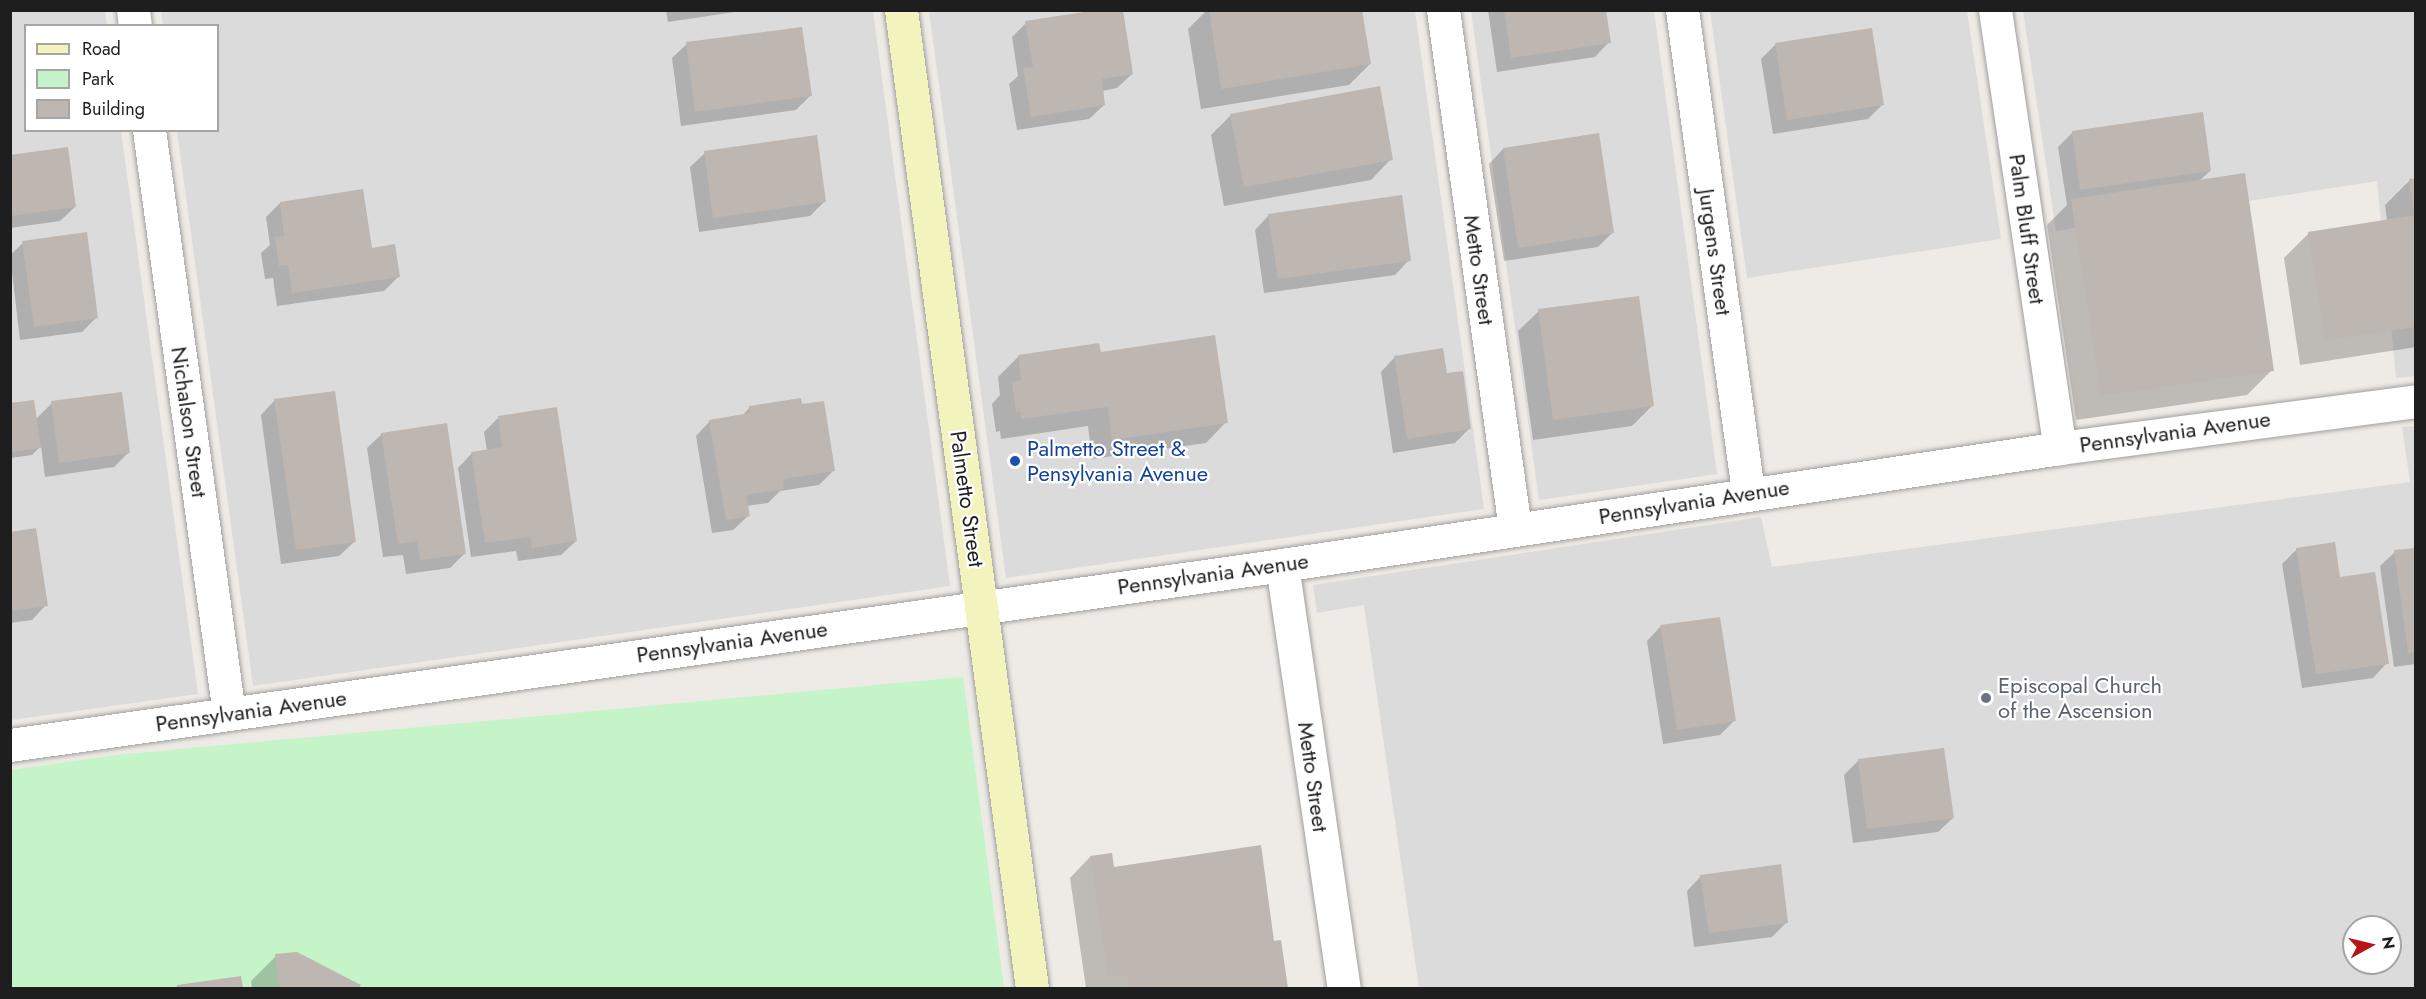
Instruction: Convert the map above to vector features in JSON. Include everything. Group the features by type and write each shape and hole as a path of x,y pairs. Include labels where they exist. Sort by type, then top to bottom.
{"street":[{"name":"Palmetto Street","path":"901,10 1032,988"},
{"name":"Metto Street","path":"1443,10 1515,529"},
{"name":"Jurgens Street","path":"1682,10 1748,494"},
{"name":"Palm Bluff Street","path":"1995,10 2060,448"},
{"name":"Nichalson Street","path":"149,132 229,714"},
{"name":"Pennsylvania Avenue","path":"10,745 1282,565 2060,448 2415,401"},
{"name":"Metto Street","path":"1282,565 1344,988"}],"shaded area":[{"path":"10,11 105,11 107,24 24,24 24,132 121,132 198,694 11,720"},
{"path":"161,11 873,11 950,586 253,686 177,132 219,132 219,24 163,24"},
{"path":"929,11 1415,11 1484,509 1006,578"},
{"path":"1471,11 1654,11 1717,474 1539,500"},
{"path":"1710,11 1967,11 2001,239 1747,278"},
{"path":"2023,11 2415,11 2415,376 2396,378 2377,181 2056,231"},
{"path":"2415,426 2415,988 1419,988 1364,605 1317,613 1313,585 1761,517 1772,567 2410,482 2402,427"}],"green space":[{"path":"963,677 1004,988 11,988 10,770 116,755"}],"building":[{"path":"1097,10 1123,10 1133,74 1102,79 1105,105 1031,117 1023,68 1033,67 1025,21"},
{"path":"1209,10 1362,10 1371,64 1221,89"},
{"path":"1504,10 1606,10 1611,43 1511,58"},
{"path":"802,27 812,96 695,112 686,42"},
{"path":"1872,28 1884,105 1787,120 1775,43"},
{"path":"1380,86 1393,160 1244,187 1230,114"},
{"path":"2203,112 2211,171 2080,190 2072,131"},
{"path":"1599,133 1614,233 1518,248 1503,148"},
{"path":"817,135 826,202 713,218 704,151"},
{"path":"68,147 76,207 10,216 10,155"},
{"path":"2245,173 2274,371 2101,396 2071,199"},
{"path":"2416,178 2416,215 2414,215 2409,179"},
{"path":"363,189 372,248 395,244 400,277 292,293 288,265 279,266 275,237 284,236 280,202"},
{"path":"1402,195 1411,261 1278,279 1268,214"},
{"path":"2416,215 2416,327 2325,340 2308,232"},
{"path":"87,232 98,318 34,327 22,241"},
{"path":"1639,296 1654,406 1553,420 1538,309"},
{"path":"1215,335 1228,423 1112,440 1108,407 1021,419 1020,411 1016,412 1012,382 1021,380 1018,355 1099,343 1101,352"},
{"path":"1443,348 1447,373 1463,371 1471,429 1407,439 1394,356"},
{"path":"335,391 356,542 296,550 274,399"},
{"path":"122,392 130,453 59,463 51,401"},
{"path":"801,398 802,404 824,401 835,471 783,479 784,489 746,495 750,516 726,520 709,420 750,413 749,406"},
{"path":"34,400 41,448 10,452 10,403"},
{"path":"557,407 577,541 532,548 530,537 485,543 471,452 502,447 498,416"},
{"path":"447,423 466,554 420,560 417,541 398,544 381,433"},
{"path":"36,528 48,606 10,611 10,532"},
{"path":"2335,542 2340,577 2375,572 2389,664 2316,674 2296,548"},
{"path":"2416,548 2416,652 2408,653 2394,550"},
{"path":"1720,617 1736,721 1677,730 1660,625"},
{"path":"1944,748 1954,818 1867,829 1858,759"},
{"path":"1261,845 1274,941 1281,940 1288,988 1129,988 1127,975 1108,977 1090,856 1112,853 1114,867"},
{"path":"1781,864 1788,923 1709,933 1700,875"},
{"path":"297,952 361,985 359,988 279,988 275,954"},
{"path":"241,976 243,988 177,988 177,985"}],"place":[{"name":"Palmetto Street & Pensylvania Avenue","path":"1015,461"},
{"name":"Episcopal Church of the Ascension","path":"1986,698"}]}
